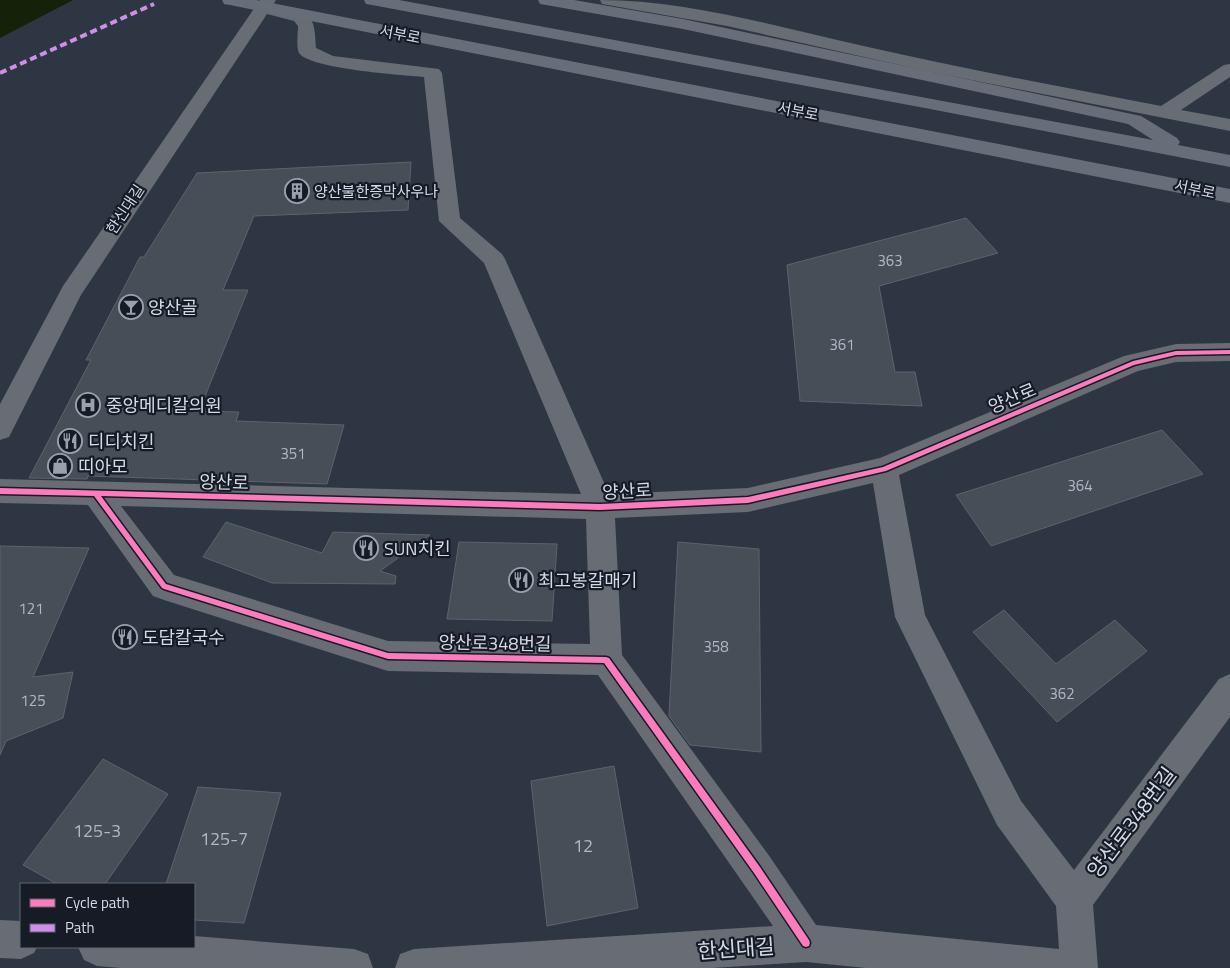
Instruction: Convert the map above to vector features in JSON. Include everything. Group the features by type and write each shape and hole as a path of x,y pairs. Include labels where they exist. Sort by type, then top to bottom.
{"main road":[{"name":"서부로","path":"230,0 1230,196"},
{"path":"265,4 297,6 309,0"},
{"name":"서부로","path":"372,0 1186,151 1230,161"},
{"path":"546,0 683,24 1134,120 1186,151"},
{"path":"771,105 1211,212"}],"street":[{"path":"608,0 727,21 926,66 1166,111 1230,125"},
{"name":"한신대길","path":"0,429 71,292 265,4"},
{"path":"265,4 300,17 307,25 307,51 329,61 433,74 450,221 494,259 600,508 606,660 757,870 806,943"},
{"path":"1166,111 1230,69"},
{"name":"양산로","path":"0,491 600,508 748,500 884,469 1133,363 1176,354 1230,352"},
{"path":"884,469 910,617 1009,813 1074,900 1078,968"},
{"name":"양산로348번길","path":"95,493 164,586 388,656 606,660"},
{"name":"양산로348번길","path":"1074,900 1230,690"},
{"path":"0,938 20,940"},
{"name":"한신대길","path":"414,968 806,943 1057,968"},
{"path":"104,948 197,962 354,968"}],"shaded area":[{"path":"0,0 73,0 0,38"}],"building":[{"path":"411,162 408,210 254,216 223,290 248,290 199,411 239,412 236,421 344,425 327,484 88,476 87,479 29,478 91,360 86,360 140,257 144,257 197,173"},
{"path":"966,218 998,253 879,286 895,372 915,372 922,406 800,401 787,265"},
{"path":"1162,430 1203,474 991,546 956,495"},
{"path":"226,522 322,553 333,532 430,535 380,571 396,576 395,584 272,583 203,557"},
{"path":"459,542 557,544 552,621 447,619"},
{"path":"678,542 759,549 761,752 690,745 669,716"},
{"path":"0,546 89,548 33,677 73,672 63,718 6,741 0,755"},
{"path":"1004,610 1056,664 1115,620 1147,651 1057,722 973,632"},
{"path":"103,759 168,794 106,883 55,883 23,865"},
{"path":"614,766 638,908 547,926 531,781"},
{"path":"198,787 281,793 244,923 195,920 195,883 166,883"}],"marked path":[{"path":"0,73 154,4"}],"cycle path":[{"path":"0,491 600,507 748,500 884,469 1133,363 1176,353 1230,352"},
{"path":"95,493 164,586 388,656 606,660 757,870 806,943"}],"place":[{"name":"양산불한증막사우나","path":"297,191"},
{"name":"양산골","path":"131,307"},
{"name":"중앙메디칼의원","path":"88,405"},
{"name":"디디치킨","path":"70,441"},
{"name":"띠아모","path":"60,466"},
{"name":"SUN치킨","path":"366,548"},
{"name":"최고봉갈매기","path":"521,580"},
{"name":"도담칼국수","path":"125,637"}]}
